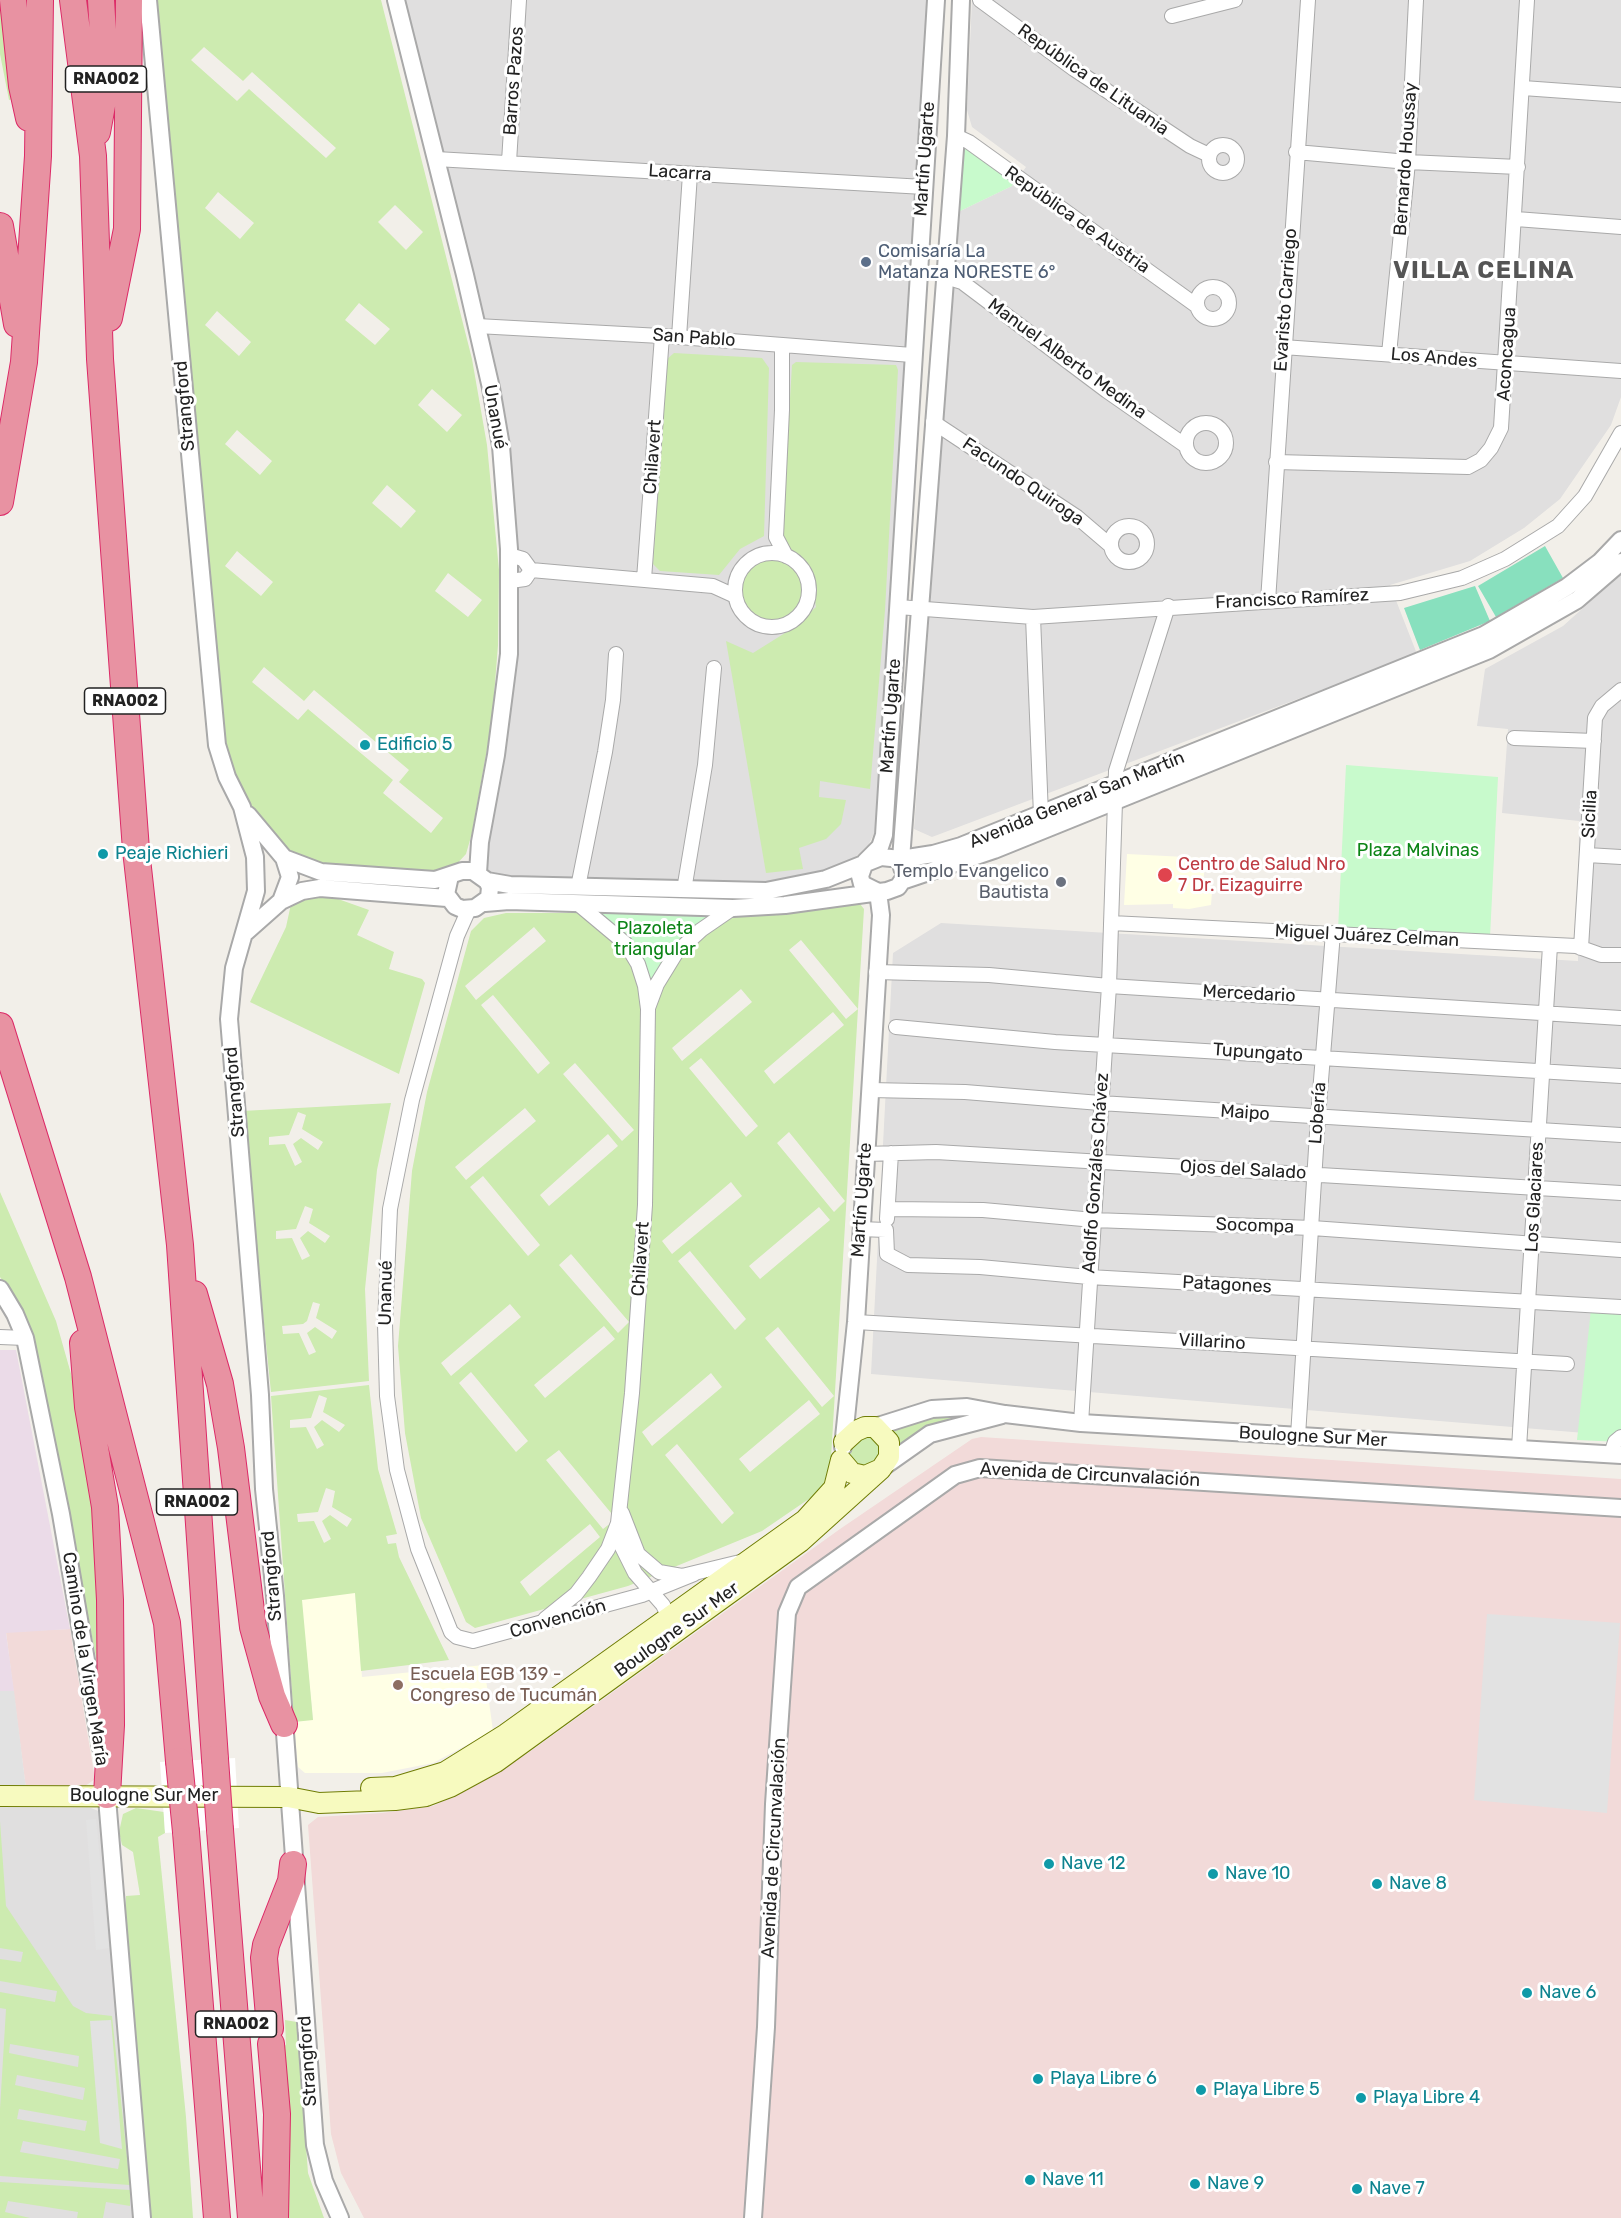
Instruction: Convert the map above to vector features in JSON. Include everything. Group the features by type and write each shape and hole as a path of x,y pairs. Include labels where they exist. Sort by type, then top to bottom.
{"highway":[{"name":"RNA002","path":"12,0 22,86 38,156"},
{"name":"RNA002","path":"0,502 24,362 38,156 40,0"},
{"name":"RNA002","path":"73,0 93,156 100,359 136,850 180,1245 220,1830 251,2218"},
{"name":"RNA002","path":"93,156 106,84 101,0"},
{"path":"100,359 127,229 129,0"},
{"path":"0,226 24,362"},
{"name":"RNA002","path":"0,1026 78,1276 167,1623 217,2218"},
{"path":"180,1245 220,1384 231,1448 252,1627 272,1696 284,1724"},
{"path":"78,1276 88,1407 105,1507 110,1600 111,1725 107,1796"},
{"path":"275,2218 277,2114 264,1958 266,1946 291,1881 293,1864"}],"main road":[{"path":"873,1427 889,1442 889,1457 883,1467 859,1475 845,1467 842,1451 856,1431 873,1427"},
{"name":"Boulogne Sur Mer","path":"288,1797 319,1790 394,1787 445,1772 506,1734 805,1520 829,1496 838,1475 842,1451"},
{"name":"Boulogne Sur Mer","path":"0,1796 288,1797 319,1803 395,1800 426,1796 478,1773 800,1542 883,1467"}],"street":[{"name":"Strangford","path":"148,0 217,745 226,777 242,807 251,834 256,874 256,891 234,968 229,1019 315,2145 324,2181 340,2218"},
{"name":"Unanué","path":"396,0 477,326 501,446 509,555 509,654 506,688 480,842 469,875"},
{"name":"Barros Pazos","path":"509,162 519,0"},
{"name":"Martín Ugarte","path":"866,862 875,855 884,835 912,355 936,0"},
{"name":"Martín Ugarte","path":"902,881 901,859 919,608 956,136 961,0"},
{"name":"República de Lituania","path":"980,0 1074,69 1190,146 1209,155"},
{"path":"1172,16 1235,0"},
{"name":"Evaristo Carriego","path":"1268,600 1296,152 1308,0"},
{"name":"Bernardo Houssay","path":"1389,354 1408,162 1416,0"},
{"name":"Aconcagua","path":"1276,462 1468,467 1481,460 1501,428 1516,219 1527,0"},
{"path":"1523,88 1621,95"},
{"name":"República de Austria","path":"956,136 969,142 1197,306"},
{"path":"1296,152 1408,162 1518,167"},
{"name":"Lacarra","path":"436,159 924,187"},
{"path":"679,337 690,174"},
{"path":"1516,219 1621,227"},
{"name":"Manuel Alberto Medina","path":"946,277 962,282 1107,391 1186,446"},
{"name":"San Pablo","path":"477,326 679,337 912,355"},
{"name":"Chilavert","path":"644,579 662,336"},
{"path":"742,569 736,581 735,596 738,606 753,622 774,627 795,620 807,601 809,590 803,570 786,556 776,537 782,410 782,345"},
{"name":"Los Andes","path":"1283,347 1621,371"},
{"name":"Facundo Quiroga","path":"933,422 1077,517 1111,546"},
{"name":"Francisco Ramírez","path":"898,607 1033,616 1400,593 1462,578 1505,559 1558,526 1585,496 1621,433"},
{"path":"713,586 742,569 776,537"},
{"name":"Avenida General San Martín","path":"284,858 321,872 435,880 469,875 510,885 577,895 733,908 785,905 878,892 898,887 902,881 994,850 1117,793 1484,635 1567,587 1600,562 1621,540"},
{"path":"759,555 772,553 786,556"},
{"path":"509,555 523,559 531,570 713,586 735,596"},
{"name":"Avenida General San Martín","path":"281,901 302,891 320,888 464,904 577,895 684,890 766,891 826,879 881,857 901,859 933,854 962,846 1041,815 1117,793 1489,650 1531,628 1576,600 1621,562"},
{"path":"510,581 525,579 531,570"},
{"name":"Adolfo Gonzáles Chávez","path":"1081,1423 1108,986 1118,763 1168,606"},
{"path":"1033,616 1041,815"},
{"path":"577,895 605,752 613,700 616,654"},
{"path":"684,890 705,765 714,668"},
{"name":"Sicilia","path":"1581,948 1594,741 1598,712 1621,690"},
{"path":"1514,738 1594,741"},
{"name":"Strangford","path":"242,807 284,858"},
{"path":"1587,855 1621,857"},
{"path":"246,932 281,901 290,877 284,858"},
{"path":"866,862 861,870 861,880 867,888 878,892"},
{"path":"469,875 490,893 464,904 446,888 469,875"},
{"name":"Martín Ugarte","path":"842,1451 848,1413 856,1322 881,915 878,892"},
{"name":"Chilavert","path":"577,895 632,952 645,986 648,1010 645,1205 632,1393 621,1508"},
{"name":"Unanué","path":"464,904 412,1100 394,1181 387,1254 386,1364 389,1419 397,1470 418,1549 451,1632 465,1640"},
{"name":"Chilavert","path":"648,1010 657,984 676,953 701,930 733,908"},
{"name":"Miguel Juárez Celman","path":"1111,923 1550,946 1581,948 1601,955 1621,955"},
{"name":"Lobería","path":"1298,1436 1309,1290 1318,1117 1333,933"},
{"name":"Los Glaciares","path":"1519,1448 1534,1244 1550,946"},
{"name":"Mercedario","path":"876,972 989,975 1108,986 1621,1018"},
{"name":"Tupungato","path":"896,1027 1055,1042 1621,1076"},
{"name":"Maipo","path":"870,1090 965,1092 1100,1104 1621,1135"},
{"name":"Ojos del Salado","path":"865,1154 936,1152 1621,1193"},
{"path":"860,1229 886,1230 891,1153"},
{"name":"Socompa","path":"888,1209 983,1210 1094,1220 1311,1228 1621,1250"},
{"name":"Patagones","path":"886,1230 887,1254 908,1266 980,1267 1089,1277 1621,1307"},
{"name":"Camino de la Virgen María","path":"0,1289 15,1314 25,1338 61,1514 99,1732 107,1796 142,2218"},
{"name":"Villarino","path":"856,1322 1567,1364"},
{"path":"0,1337 25,1338"},
{"name":"Boulogne Sur Mer","path":"873,1427 932,1409 967,1407 1081,1423 1616,1455"},
{"path":"848,1413 853,1419 873,1427"},
{"name":"Boulogne Sur Mer","path":"883,1467 930,1434 1005,1414"},
{"path":"1616,1455 1615,1442 1621,1437"},
{"name":"Avenida de Circunvalación","path":"753,2218 766,2027 774,1804 787,1613 798,1587 955,1475 968,1469 998,1468 1621,1508"},
{"path":"621,1508 633,1544 650,1566 668,1575 694,1574 750,1560"},
{"path":"621,1508 622,1547 635,1573 663,1605 669,1618"},
{"path":"539,1624 576,1594 589,1577 615,1536 621,1508"},
{"name":"Convención","path":"465,1640 478,1641 539,1624 650,1592 694,1574"}],"shaded area":[{"path":"396,0 929,0 875,831 869,844 848,864 814,876 764,884 499,879 481,867 502,684 502,522 485,385"},
{"path":"972,0 1621,0 1621,397 1611,425 1560,499 1524,528 1470,561 1390,585 1417,654 932,837 914,829 958,212 1012,186 1026,167 972,127 967,110"},
{"path":"1621,574 1621,1436 871,1374 893,953 941,923 1578,961 1579,821 1502,813 1508,729 1477,726 1485,669 1563,626"},
{"name":"Centro de Salud Nro 7 Dr. Eizaguirre","path":"1127,854 1205,858 1203,891 1212,892 1211,905 1189,909 1173,908 1173,904 1124,905"},
{"path":"0,1350 16,1350 70,1629 6,1633 14,1691 0,1691"},
{"path":"981,1437 1621,1479 1621,2218 364,2218 341,2173 331,2134 308,1825 318,1817 382,1813 433,1806 469,1789 528,1753 840,1529 972,1439"},
{"name":"Escuela EGB 139 - Congreso de Tucumán","path":"355,1592 362,1677 484,1665 493,1731 433,1763 382,1773 305,1773 298,1767 294,1722 313,1719 301,1600"},
{"path":"1487,1614 1620,1623 1607,1813 1474,1800"},
{"path":"70,1629 95,1779 81,1789 26,1789 6,1632"},
{"path":"0,1691 14,1691 26,1789 0,1788"},
{"path":"0,1807 91,1808 101,1812 139,2218 0,2218"},
{"path":"96,1819 109,1948 96,1950 86,1820"},
{"path":"111,2020 122,2149 100,2143 90,2021"}],"green space":[{"path":"0,0 4,0 13,99 9,100 0,54"},
{"path":"152,0 381,0 472,359 487,445 499,570 498,645 492,721 472,833 466,854 454,867 438,876 322,868 295,857 276,841 246,803 228,766 220,729","holes":["204,47 243,81 252,72 336,148 326,158 249,89 237,101 191,60","218,192 254,223 240,239 205,208","395,205 423,232 406,250 378,222","359,303 390,329 375,345 345,320","217,311 251,342 239,356 205,325","432,389 462,415 447,432 418,405","237,430 272,461 260,475 225,444","387,485 416,511 401,528 372,503","237,551 273,582 261,596 225,566","448,573 482,600 468,617 435,591","264,667 304,701 314,690 409,770 399,782 443,818 431,833 383,793 393,780 308,709 298,720 252,682"]},
{"path":"964,148 1014,180 1012,186 958,212 960,149"},
{"path":"674,353 762,358 769,368 764,536 740,549 719,575 660,571 653,564 666,360"},
{"path":"796,362 896,365 898,370 885,610 870,789 820,781 819,797 846,800 841,824 826,839 799,848 803,869 766,873 726,641 753,653 793,628 816,607 811,576 806,567 787,552 782,534 792,365"},
{"path":"1545,546 1563,578 1496,617 1478,586"},
{"path":"779,557 791,563 800,572 806,584 804,604 796,615 779,625 765,625 748,615 740,604 738,584 748,567 759,559"},
{"path":"1475,586 1490,621 1420,650 1404,608"},
{"name":"Plaza Malvinas","path":"1346,765 1498,777 1490,937 1338,930"},
{"path":"324,894 369,910 357,935 394,952 389,969 422,979 425,983 399,1074 250,1002 286,927 291,904 294,900"},
{"path":"852,901 860,904 864,909 858,1009 831,1458 822,1490 762,1531 628,1586 475,1628 466,1622 421,1518 405,1433 398,1346 412,1171 427,1092 471,931 484,918 506,913 754,913","holes":["534,927 546,941 476,1000 465,986","801,940 858,1009 846,1019 789,950","741,989 752,1002 682,1061 672,1048","493,995 550,1063 538,1074 481,1005","833,1012 844,1025 774,1084 764,1071","701,1058 758,1126 746,1137 689,1068","575,1063 634,1130 622,1141 563,1074","525,1108 536,1121 466,1180 455,1167","789,1132 845,1201 834,1212 777,1143","608,1134 618,1146 549,1206 540,1195","483,1176 540,1245 528,1256 470,1187","731,1182 742,1196 672,1254 662,1241","819,1207 830,1220 760,1279 749,1266","690,1251 746,1319 735,1330 678,1261","571,1254 629,1322 618,1333 559,1265","510,1304 521,1317 451,1376 441,1363","604,1326 615,1339 545,1398 534,1385","778,1327 834,1396 822,1407 765,1338","471,1372 528,1441 516,1452 459,1383","711,1373 722,1387 652,1446 642,1432","809,1400 820,1414 750,1472 739,1459","677,1444 734,1513 722,1524 665,1455","559,1450 616,1519 603,1529 546,1460","590,1524 600,1537 530,1596 520,1582"]},
{"name":"Plazoleta triangular","path":"597,913 719,916 703,927 653,990"},
{"path":"391,1103 377,1170 365,1289 369,1381 271,1392 242,1111","holes":["298,1112 306,1115 302,1129 323,1142 318,1150 301,1138 293,1144 302,1162 295,1166 285,1144 269,1145 269,1137 289,1135","305,1206 313,1209 309,1223 330,1236 325,1243 308,1231 300,1238 310,1256 302,1260 292,1238 276,1239 276,1231 296,1229","313,1302 320,1304 316,1318 337,1331 332,1339 315,1327 307,1333 316,1352 309,1355 299,1333 283,1334 282,1326 303,1324 307,1321"]},
{"path":"0,1192 56,1321 81,1409 99,1505 104,1699 68,1512 11,1293 0,1277"},
{"path":"1591,1309 1621,1311 1621,1442 1577,1440"},
{"path":"369,1385 378,1469 397,1534 386,1536 388,1544 396,1543 399,1557 449,1660 361,1671 355,1593 302,1600 313,1720 294,1722 271,1396","holes":["319,1395 327,1398 323,1412 345,1425 339,1432 322,1420 314,1427 324,1445 317,1449 306,1427 290,1428 290,1420 311,1418","326,1488 335,1491 332,1507 352,1519 347,1527 330,1515 322,1521 331,1539 324,1543 314,1521 298,1522 297,1514 318,1512"]},
{"path":"936,1412 993,1413 900,1448 887,1428"},
{"path":"865,1436 876,1440 880,1451 876,1462 865,1466 854,1462 850,1451 854,1440"},
{"path":"136,1808 164,1812 165,1833 158,1837 186,2117 193,2218 147,2218 125,1920 126,1896 140,1895 133,1852 122,1845 119,1832 123,1814"},
{"path":"0,1821 6,1906 73,2006 86,2013 112,2016 130,2185 0,2176 0,2109 6,2009 0,2008 0,1992 55,2002 57,1991 0,1981 0,1959 21,1962 23,1952 0,1948","holes":["10,2044 79,2056 78,2067 9,2053","17,2075 85,2088 83,2100 15,2085","19,2109 87,2121 85,2131 17,2119","23,2141 120,2159 118,2169 20,2152"]},
{"path":"285,2020 297,2022 308,2173 324,2218 280,2218 278,2048 286,2045"},
{"path":"0,2182 130,2190 130,2206 106,2202 103,2218 77,2218 78,2212 8,2201 5,2212 30,2218 0,2218"}],"pier":[{"path":"235,1758 239,1828 165,1833 160,1762"}],"place":[{"name":"Comisaría La Matanza NORESTE 6°","path":"866,262"},
{"name":"Edificio 5","path":"365,745"},
{"name":"Peaje Richieri","path":"103,854"},
{"name":"Centro de Salud Nro 7 Dr. Eizaguirre","path":"1165,875"},
{"name":"Templo Evangelico Bautista","path":"1061,882"},
{"name":"Escuela EGB 139 - Congreso de Tucumán","path":"398,1685"},
{"name":"Nave 12","path":"1049,1864"},
{"name":"Nave 10","path":"1213,1874"},
{"name":"Nave 8","path":"1377,1884"},
{"name":"Nave 6","path":"1527,1993"},
{"name":"Playa Libre 6","path":"1038,2079"},
{"name":"Playa Libre 5","path":"1201,2090"},
{"name":"Playa Libre 4","path":"1361,2098"},
{"name":"Nave 11","path":"1030,2180"},
{"name":"Nave 9","path":"1195,2184"},
{"name":"Nave 7","path":"1357,2189"}],"district":[{"name":"VILLA CELINA","path":"1484,271"}]}
